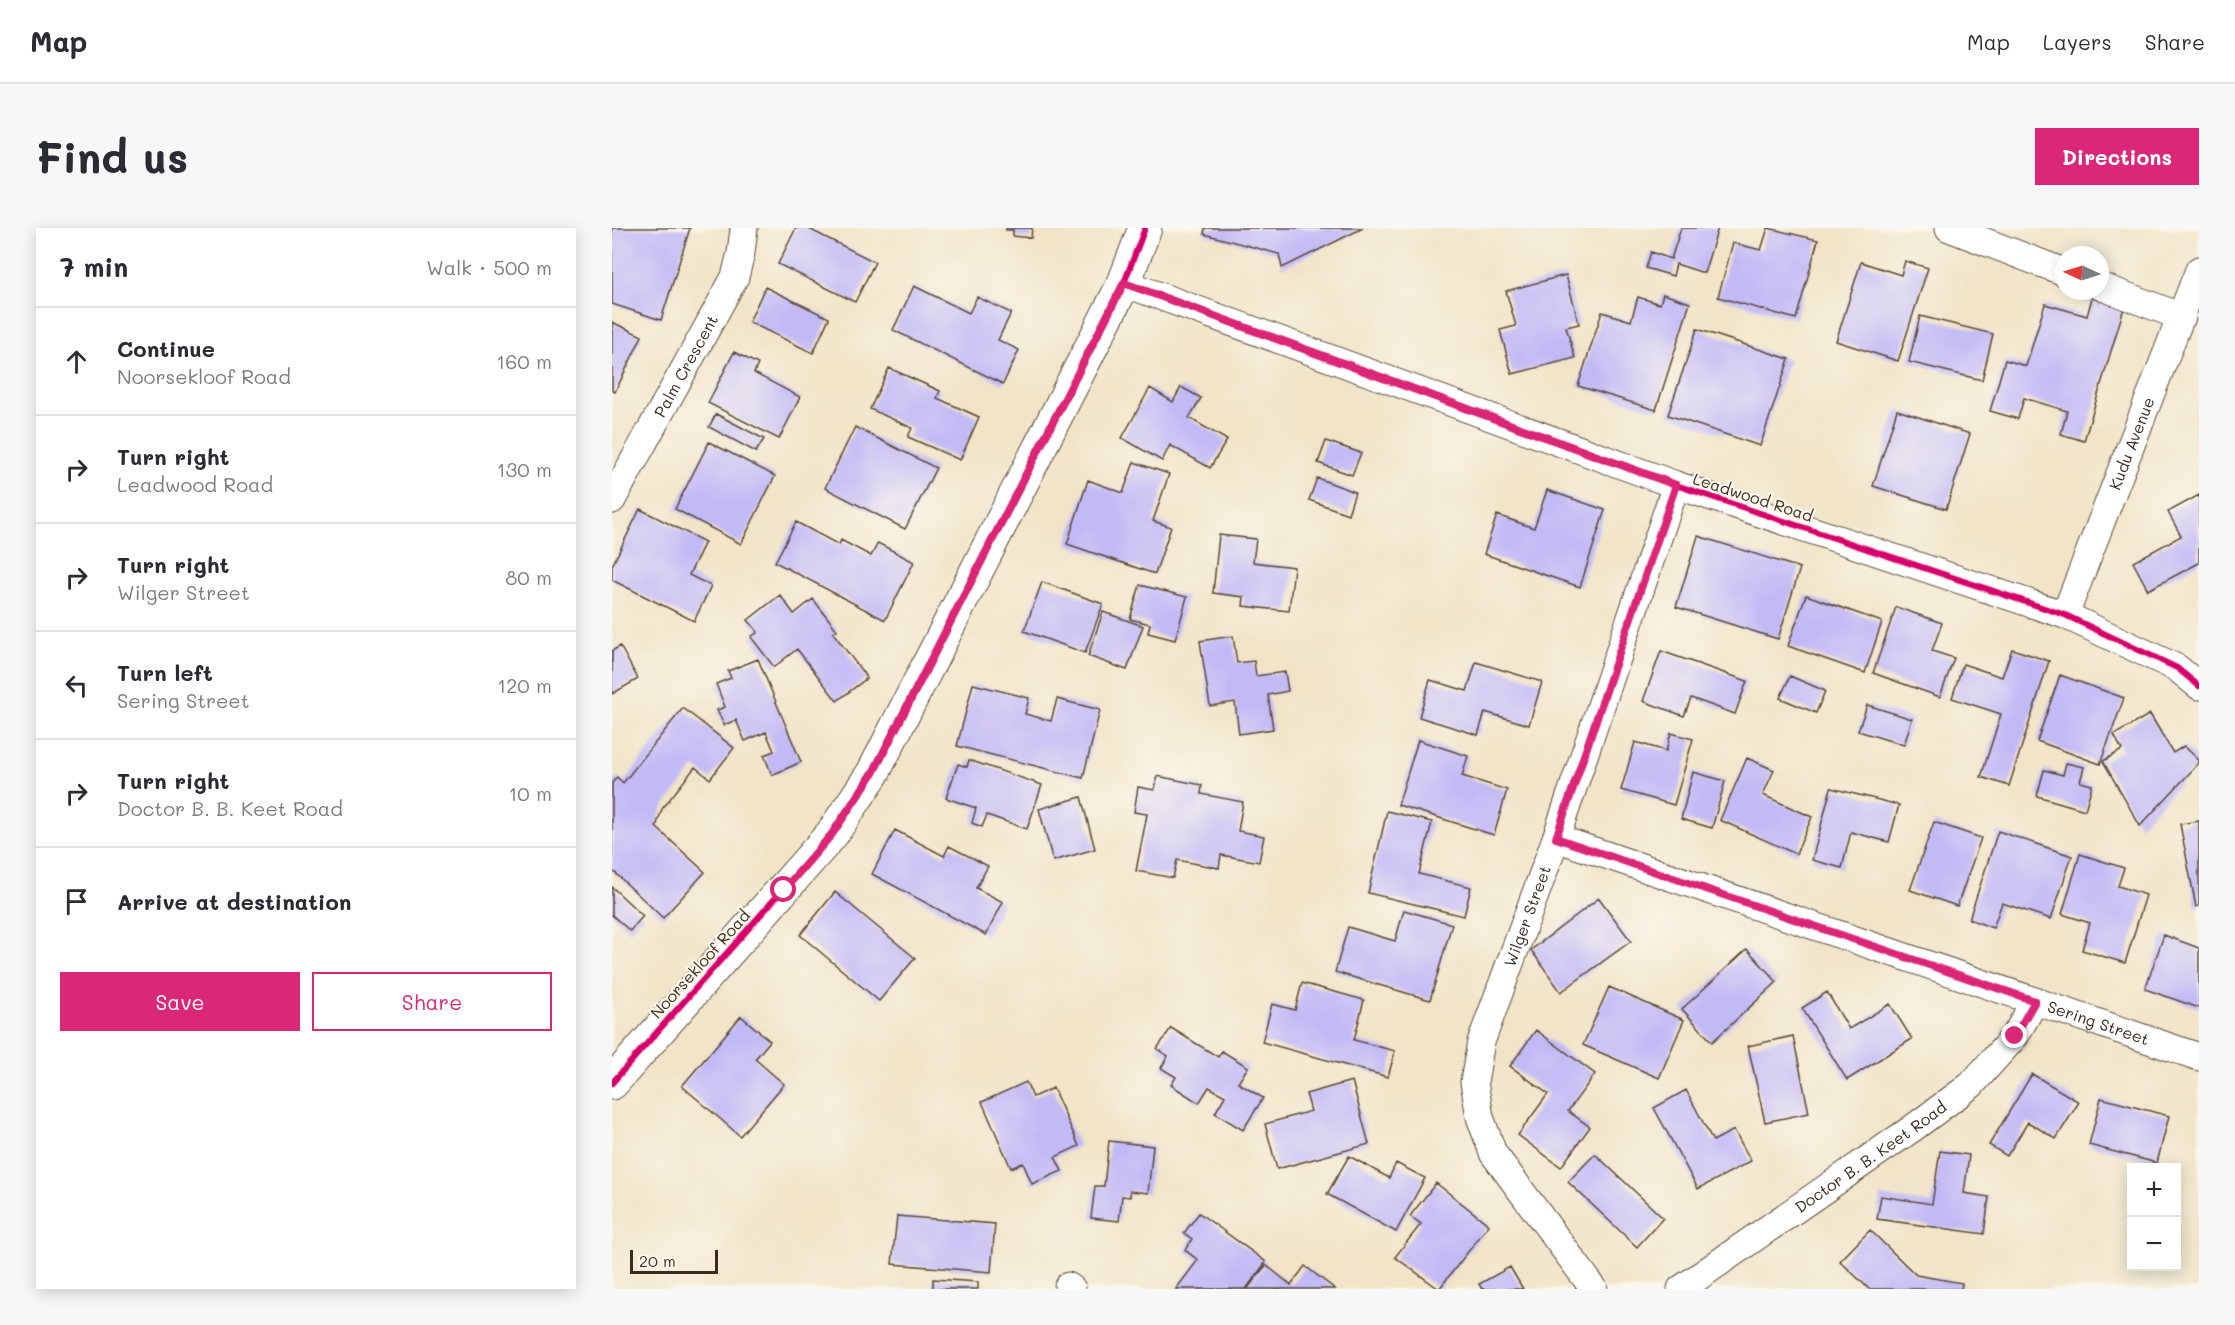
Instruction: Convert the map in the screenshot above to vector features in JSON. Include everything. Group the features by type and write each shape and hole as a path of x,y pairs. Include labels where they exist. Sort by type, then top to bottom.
{"street":[{"name":"Palm Crescent","path":"612,500 735,277 744,228"},
{"name":"Noorsekloof Road","path":"612,1083 832,834 873,773 1124,283 1145,228"},
{"path":"1949,228 2055,269"},
{"name":"Kudu Avenue","path":"2066,615 2199,270"},
{"name":"Leadwood Road","path":"1124,283 1676,485 2066,615 2177,668 2199,686"},
{"path":"2109,289 2182,317"},
{"name":"Wilger Street","path":"1594,1289 1492,1153 1480,1117 1474,1082 1481,1042 1556,838 1676,485"},
{"name":"Sering Street","path":"1556,838 2199,1057"},
{"name":"Doctor B. B. Keet Road","path":"1681,1289 1971,1085 2015,1036 2035,1001"}],"building":[{"path":"612,228 690,228 661,320 612,304"},
{"path":"796,228 807,228 875,262 855,302 778,264"},
{"path":"1006,228 1032,228 1031,238 1013,236 1013,230 1006,230"},
{"path":"1205,228 1363,228 1282,268 1279,254 1204,234"},
{"path":"1681,228 1718,228 1704,273 1676,264 1673,276 1646,268 1651,252 1671,259"},
{"path":"1768,228 1818,240 1796,319 1718,297 1733,243 1761,250"},
{"path":"1905,261 1928,268 1898,361 1836,341 1861,262 1901,275"},
{"path":"1566,275 1579,324 1566,327 1575,358 1512,374 1500,330 1516,326 1506,291"},
{"path":"914,286 969,313 977,297 1011,313 998,340 1019,350 1003,384 893,330"},
{"path":"765,287 829,318 813,353 749,322"},
{"path":"1663,294 1690,303 1656,410 1578,386 1602,312 1631,321 1638,297 1660,304"},
{"path":"2091,300 2124,308 2084,441 2061,434 2067,411 2024,398 2018,419 1990,411 2005,360 2026,366 2045,304 2087,316"},
{"path":"1920,316 1993,334 1982,380 1909,362"},
{"path":"612,322 642,336 615,392 612,391"},
{"path":"1697,329 1789,359 1760,446 1668,415"},
{"path":"734,352 758,364 754,373 800,397 779,439 708,403"},
{"path":"889,368 940,391 937,398 979,417 960,460 908,437 912,428 870,409"},
{"path":"1181,387 1201,398 1189,418 1227,440 1210,468 1170,445 1162,461 1122,438 1150,388 1173,402"},
{"path":"1897,410 1970,434 1946,509 1873,486"},
{"path":"716,414 764,439 756,452 709,427"},
{"path":"855,427 936,468 905,529 825,488"},
{"path":"1326,441 1361,453 1352,475 1318,463"},
{"path":"709,442 775,476 741,544 675,509"},
{"path":"1134,462 1169,474 1153,521 1171,527 1155,574 1067,544 1088,480 1123,493"},
{"path":"1317,478 1355,492 1348,514 1309,500"},
{"path":"1547,490 1605,510 1580,587 1484,554 1497,515 1534,528"},
{"path":"2199,495 2199,563 2148,590 2133,562 2181,536 2168,512"},
{"path":"640,509 705,542 689,575 711,586 694,621 612,580 612,566"},
{"path":"796,522 839,545 841,540 871,556 878,543 914,562 885,620 775,562"},
{"path":"1219,535 1256,539 1253,562 1294,567 1289,611 1243,606 1244,597 1213,593"},
{"path":"1698,536 1800,568 1778,639 1676,607"},
{"path":"1042,582 1103,604 1085,653 1024,631"},
{"path":"1140,585 1187,597 1175,640 1148,633 1150,624 1130,619"},
{"path":"780,595 794,614 813,599 837,630 833,633 867,678 837,701 797,649 774,667 751,637 758,632 748,620"},
{"path":"1806,595 1882,622 1865,673 1788,646"},
{"path":"1896,607 1942,623 1932,651 1954,658 1940,697 1873,673"},
{"path":"1103,612 1143,626 1127,670 1088,656"},
{"path":"1233,636 1237,663 1254,661 1256,676 1285,672 1288,691 1268,695 1273,729 1239,734 1235,702 1210,706 1200,641"},
{"path":"620,646 638,679 612,694 612,651"},
{"path":"2012,649 2049,661 2009,786 1981,777 2001,714 1952,698 1963,664 2002,677"},
{"path":"1661,651 1747,681 1735,714 1691,698 1684,716 1643,701"},
{"path":"758,659 801,762 772,775 764,755 774,751 766,732 745,741 736,720 724,725 717,710 725,707 716,684 731,678 728,671"},
{"path":"1476,662 1542,682 1529,725 1485,712 1478,735 1419,717 1430,680 1467,691"},
{"path":"2060,675 2124,698 2100,764 2037,741"},
{"path":"1790,676 1825,691 1816,713 1780,698"},
{"path":"973,684 1029,698 1025,714 1051,721 1057,699 1100,710 1083,778 957,746"},
{"path":"1867,705 1912,719 1904,745 1858,731"},
{"path":"683,708 734,748 710,779 695,767 662,809 656,827 705,872 663,918 612,870 612,783 617,777 623,783"},
{"path":"2150,714 2173,753 2184,746 2199,760 2199,763 2140,826 2103,761 2122,750 2114,735"},
{"path":"1671,733 1693,739 1674,805 1621,790 1635,742 1666,751"},
{"path":"1418,740 1468,756 1462,776 1507,790 1494,835 1398,805"},
{"path":"1747,758 1774,770 1763,795 1812,817 1796,854 1720,820"},
{"path":"969,760 1042,785 1027,829 987,815 982,827 972,823 976,808 946,798 958,764 967,767"},
{"path":"2066,763 2084,767 2080,782 2092,785 2085,810 2037,796 2044,770 2063,775"},
{"path":"1693,772 1725,781 1712,828 1681,819"},
{"path":"1157,776 1202,785 1201,794 1243,802 1238,831 1264,836 1259,862 1221,855 1219,868 1177,860 1173,878 1136,871 1147,814 1134,812 1138,787 1154,790"},
{"path":"1831,788 1899,805 1889,842 1851,832 1842,868 1812,860"},
{"path":"1081,797 1095,849 1053,861 1039,809"},
{"path":"1387,811 1432,822 1419,874 1471,887 1464,916 1368,893"},
{"path":"2199,821 2199,906 2196,907 2180,824"},
{"path":"1934,822 1981,838 1957,906 1910,890"},
{"path":"895,830 944,856 949,846 988,866 976,888 1003,902 986,935 872,874"},
{"path":"1998,831 2072,856 2051,919 2002,903 1993,928 1969,919"},
{"path":"2080,854 2124,868 2118,886 2146,895 2125,963 2082,950 2090,923 2062,914"},
{"path":"612,887 643,916 630,931 612,915"},
{"path":"835,892 915,958 879,1001 800,935"},
{"path":"1599,898 1631,941 1561,992 1531,950"},
{"path":"1404,910 1452,924 1430,1000 1335,972 1348,927 1395,941"},
{"path":"2164,935 2199,948 2199,1008 2145,989"},
{"path":"1747,949 1777,982 1712,1042 1682,1009"},
{"path":"1302,983 1364,1000 1354,1040 1395,1051 1388,1077 1262,1042 1272,1004 1295,1010"},
{"path":"1609,987 1684,1020 1659,1078 1583,1045"},
{"path":"1827,992 1849,1029 1890,1004 1912,1039 1847,1080 1802,1008"},
{"path":"741,1016 770,1041 755,1059 784,1084 740,1136 682,1086"},
{"path":"1171,1028 1218,1057 1222,1051 1248,1067 1238,1083 1263,1098 1243,1130 1215,1113 1225,1096 1209,1087 1199,1103 1171,1085 1176,1077 1161,1068 1168,1056 1157,1049"},
{"path":"1536,1030 1595,1074 1568,1111 1590,1127 1561,1167 1518,1135 1548,1094 1510,1066"},
{"path":"1793,1036 1809,1113 1765,1122 1748,1046"},
{"path":"2032,1074 2079,1102 2056,1139 2028,1122 2007,1156 1989,1145"},
{"path":"1352,1081 1369,1144 1277,1169 1265,1124 1311,1111 1306,1094"},
{"path":"1026,1082 1033,1097 1053,1088 1079,1146 1055,1157 1062,1171 1032,1184 1023,1163 1011,1168 982,1102"},
{"path":"1686,1090 1713,1141 1734,1130 1751,1161 1698,1189 1654,1108"},
{"path":"2101,1098 2169,1116 2157,1163 2089,1145"},
{"path":"1109,1141 1153,1146 1148,1193 1130,1191 1130,1197 1122,1196 1119,1221 1091,1218 1095,1186 1104,1186"},
{"path":"1940,1151 1969,1155 1964,1193 1989,1197 1984,1234 1877,1219 1881,1196 1932,1204"},
{"path":"1595,1154 1663,1218 1637,1247 1568,1182"},
{"path":"1349,1156 1389,1178 1396,1163 1425,1178 1396,1232 1327,1194"},
{"path":"1436,1183 1489,1225 1439,1289 1395,1257 1421,1224 1410,1216"},
{"path":"1199,1213 1266,1262 1246,1289 1176,1289 1198,1260 1185,1250 1192,1239 1184,1233"},
{"path":"897,1216 995,1224 991,1272 892,1264"},
{"path":"1870,1230 1916,1275 1962,1283 1961,1289 1869,1289 1840,1261"},
{"path":"1266,1265 1291,1285 1305,1266 1335,1289 1247,1289"},
{"path":"1510,1267 1523,1289 1482,1289 1479,1284"},
{"path":"933,1279 978,1282 978,1289 933,1289"}],"cycle path":[{"path":"612,1083 832,834 873,773 1124,283 1145,228"},
{"path":"1124,283 1676,485 2065,615 2177,668 2199,686"}],"route":[{"path":"784,890 832,834 873,773 1124,283 1676,485 1556,838 2035,1001 2015,1036"}]}
